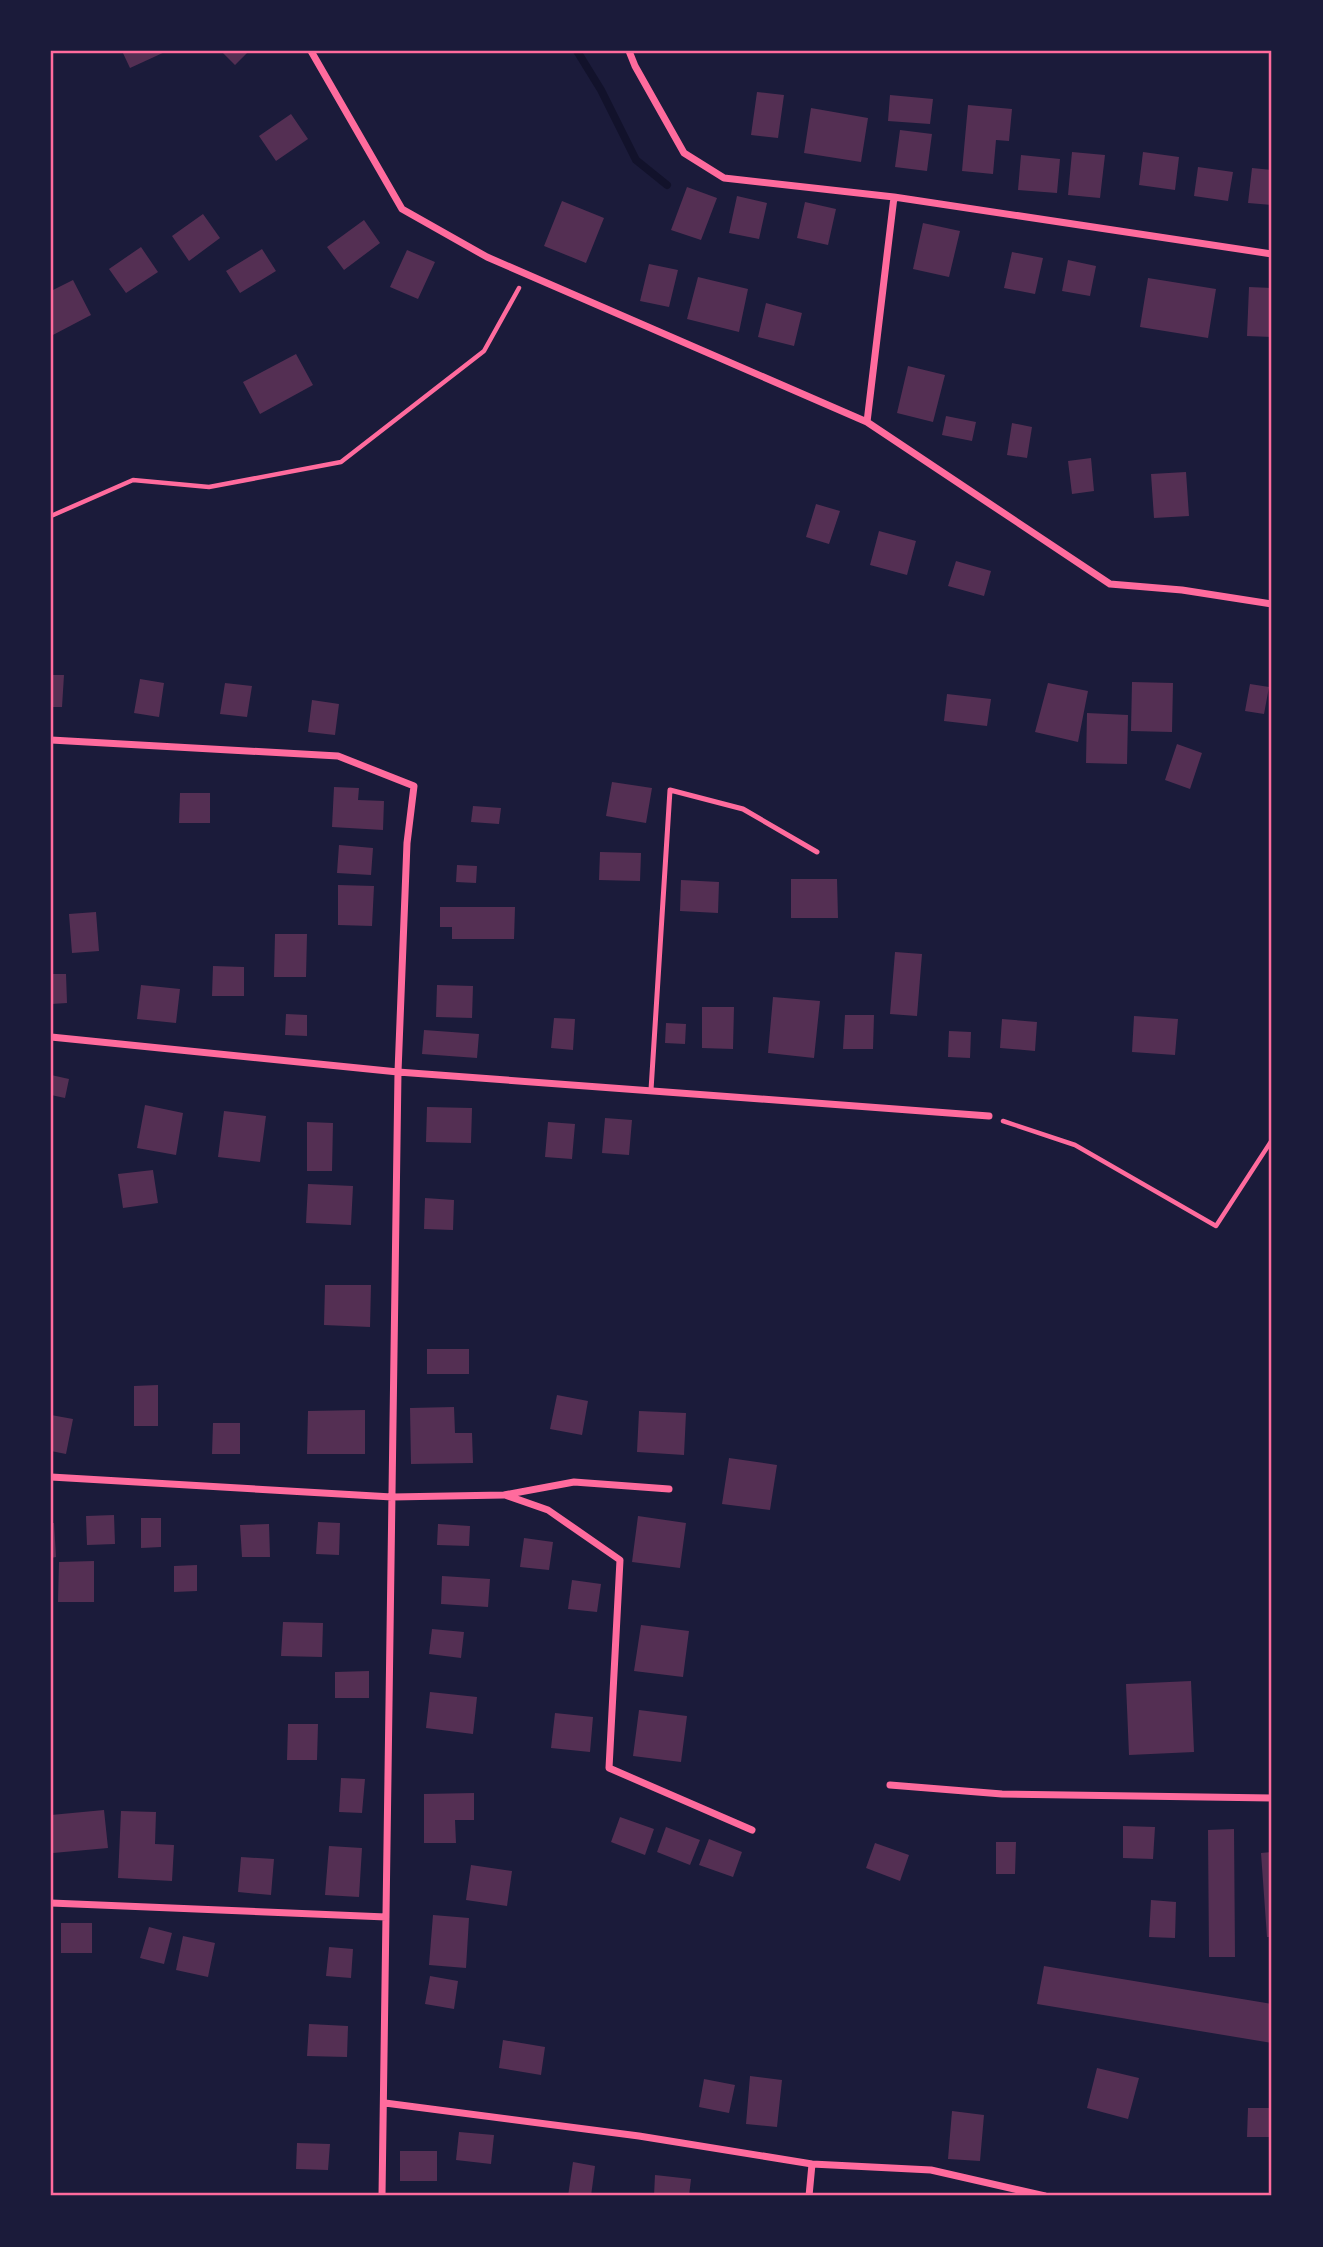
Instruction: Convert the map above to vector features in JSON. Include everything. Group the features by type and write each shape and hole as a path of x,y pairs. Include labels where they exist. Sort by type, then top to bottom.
{"street":[{"path":"311,51 402,209 487,257 526,275 867,422 1110,584 1182,590 1272,604"},
{"path":"629,51 684,153 724,178 894,197 1272,254"},
{"path":"867,422 894,197"},
{"path":"51,740 338,756 414,786 407,843 398,1072 382,2196"},
{"path":"51,1037 398,1072 989,1116"},
{"path":"51,1477 392,1497 504,1495 574,1482 669,1489"},
{"path":"504,1495 548,1510 620,1560 609,1768 752,1830"},
{"path":"890,1785 1002,1794 1272,1798"},
{"path":"51,1903 386,1917"},
{"path":"384,2103 639,2136 812,2164 931,2170 1045,2196"},
{"path":"809,2196 812,2164"}],"lane":[{"path":"651,1090 670,790 743,808 817,852"}],"path":[{"path":"51,516 133,480 209,487 341,462 484,351 526,275"},
{"path":"989,1116 1075,1145 1216,1226 1272,1140"}],"building":[{"path":"122,51 167,51 130,68"},
{"path":"221,51 249,51 235,65"},
{"path":"757,92 784,95 778,138 751,135"},
{"path":"890,95 933,99 930,124 888,121"},
{"path":"968,105 1012,109 1009,141 996,140 993,174 962,171"},
{"path":"811,108 868,118 861,162 804,153"},
{"path":"291,114 308,139 276,161 259,136"},
{"path":"900,130 932,134 927,171 895,167"},
{"path":"1072,152 1105,155 1100,198 1068,195"},
{"path":"1143,152 1179,157 1175,190 1139,185"},
{"path":"1021,155 1060,159 1057,193 1018,190"},
{"path":"1198,167 1233,172 1228,201 1194,196"},
{"path":"1252,168 1272,170 1272,205 1248,203"},
{"path":"687,187 717,198 701,240 671,230"},
{"path":"737,196 767,203 759,239 729,233"},
{"path":"562,201 604,218 586,263 544,246"},
{"path":"805,202 836,209 828,245 797,238"},
{"path":"203,214 220,238 189,261 172,236"},
{"path":"364,220 380,243 344,270 327,247"},
{"path":"923,223 960,231 949,277 913,269"},
{"path":"141,247 158,272 126,293 109,269"},
{"path":"262,249 276,271 240,293 226,271"},
{"path":"407,250 435,262 418,299 390,287"},
{"path":"1012,252 1043,258 1035,294 1004,288"},
{"path":"1068,260 1096,266 1090,296 1062,291"},
{"path":"649,264 678,270 669,307 640,301"},
{"path":"698,277 748,289 739,332 687,319"},
{"path":"1148,278 1216,289 1208,338 1140,327"},
{"path":"73,280 91,315 51,336 51,291"},
{"path":"1249,287 1272,288 1272,337 1247,336"},
{"path":"766,303 802,313 794,346 758,337"},
{"path":"296,354 313,385 260,414 243,382"},
{"path":"908,366 945,375 933,422 897,413"},
{"path":"946,416 976,422 972,441 942,435"},
{"path":"1012,423 1032,427 1027,458 1007,455"},
{"path":"1091,458 1094,491 1072,494 1068,461"},
{"path":"1186,472 1189,516 1154,518 1151,474"},
{"path":"816,504 840,511 829,544 806,537"},
{"path":"879,531 916,541 907,575 870,565"},
{"path":"956,561 991,571 984,596 948,586"},
{"path":"51,675 64,675 62,707 51,707"},
{"path":"140,679 164,683 159,717 134,713"},
{"path":"1132,682 1173,683 1172,732 1131,731"},
{"path":"225,683 252,686 247,717 220,714"},
{"path":"1048,683 1088,691 1078,742 1035,732"},
{"path":"1250,684 1269,687 1264,714 1245,711"},
{"path":"947,694 991,699 987,726 944,721"},
{"path":"312,700 339,704 335,735 308,732"},
{"path":"1087,713 1128,715 1127,764 1086,763"},
{"path":"1177,744 1202,753 1190,789 1165,780"},
{"path":"612,782 652,788 646,823 606,816"},
{"path":"334,787 359,788 358,800 384,801 383,830 332,827"},
{"path":"180,793 210,793 210,823 179,823"},
{"path":"473,806 501,808 499,824 471,822"},
{"path":"339,845 373,848 371,875 337,873"},
{"path":"600,852 641,853 640,881 599,880"},
{"path":"457,865 477,866 476,883 456,882"},
{"path":"791,879 837,879 838,918 791,918"},
{"path":"681,880 719,882 718,913 680,911"},
{"path":"338,885 374,886 372,926 338,925"},
{"path":"440,907 515,907 514,939 452,939 452,927 440,927"},
{"path":"96,912 99,951 72,953 69,914"},
{"path":"275,934 307,934 306,977 274,977"},
{"path":"895,952 922,954 917,1016 890,1014"},
{"path":"213,966 244,967 244,996 212,996"},
{"path":"51,974 66,974 67,1003 51,1004"},
{"path":"141,985 180,989 176,1023 137,1019"},
{"path":"437,985 473,986 472,1018 436,1017"},
{"path":"773,997 820,1001 814,1058 768,1053"},
{"path":"702,1007 734,1007 733,1049 702,1048"},
{"path":"286,1014 307,1015 307,1036 285,1035"},
{"path":"845,1015 874,1015 873,1049 843,1049"},
{"path":"1134,1016 1178,1019 1175,1055 1132,1052"},
{"path":"554,1018 575,1019 573,1050 551,1048"},
{"path":"1002,1019 1037,1022 1035,1051 1000,1048"},
{"path":"666,1023 686,1024 685,1044 665,1043"},
{"path":"424,1030 479,1034 477,1058 422,1054"},
{"path":"949,1031 971,1032 970,1058 948,1057"},
{"path":"51,1075 69,1079 65,1098 51,1095"},
{"path":"145,1105 183,1113 176,1155 137,1148"},
{"path":"427,1107 472,1108 471,1143 426,1142"},
{"path":"224,1111 266,1116 260,1162 218,1157"},
{"path":"605,1118 632,1120 629,1155 602,1153"},
{"path":"307,1122 333,1123 332,1171 307,1171"},
{"path":"548,1122 575,1124 572,1159 545,1157"},
{"path":"153,1170 158,1203 123,1208 118,1174"},
{"path":"308,1184 353,1186 351,1225 306,1223"},
{"path":"425,1198 454,1200 453,1230 424,1229"},
{"path":"325,1285 371,1285 370,1327 324,1325"},
{"path":"427,1349 469,1349 469,1374 427,1374"},
{"path":"158,1385 158,1426 134,1426 134,1386"},
{"path":"557,1395 588,1401 582,1435 550,1429"},
{"path":"454,1407 455,1433 472,1433 473,1463 411,1464 410,1408"},
{"path":"365,1410 365,1454 307,1454 308,1411"},
{"path":"639,1411 686,1413 684,1455 637,1452"},
{"path":"51,1415 73,1419 66,1454 51,1451"},
{"path":"213,1423 240,1423 240,1454 212,1454"},
{"path":"729,1458 777,1465 770,1510 722,1504"},
{"path":"114,1515 115,1544 87,1545 86,1516"},
{"path":"638,1516 686,1523 680,1568 632,1562"},
{"path":"141,1518 161,1518 161,1547 141,1548"},
{"path":"318,1522 340,1523 339,1555 316,1554"},
{"path":"51,1523 54,1523 56,1557 51,1558"},
{"path":"269,1524 270,1557 242,1557 240,1525"},
{"path":"438,1524 470,1526 469,1546 437,1545"},
{"path":"524,1538 553,1542 549,1570 520,1567"},
{"path":"94,1561 94,1602 58,1602 59,1562"},
{"path":"197,1565 197,1591 174,1592 174,1566"},
{"path":"442,1576 490,1579 488,1607 441,1604"},
{"path":"572,1580 601,1584 597,1612 568,1609"},
{"path":"283,1622 323,1623 322,1657 281,1656"},
{"path":"641,1625 689,1631 683,1677 634,1671"},
{"path":"432,1629 464,1632 461,1658 429,1654"},
{"path":"369,1671 369,1698 335,1698 335,1672"},
{"path":"1191,1681 1194,1752 1129,1755 1126,1684"},
{"path":"430,1692 477,1697 473,1734 426,1728"},
{"path":"639,1710 687,1716 681,1762 633,1756"},
{"path":"555,1713 593,1717 590,1752 551,1748"},
{"path":"288,1724 318,1724 317,1760 287,1760"},
{"path":"341,1778 365,1779 362,1813 339,1812"},
{"path":"474,1793 474,1820 455,1820 456,1843 424,1843 424,1794"},
{"path":"104,1810 108,1848 53,1853 51,1815"},
{"path":"121,1811 156,1812 155,1844 174,1845 172,1881 118,1878"},
{"path":"620,1817 654,1829 645,1855 611,1842"},
{"path":"1123,1826 1155,1827 1153,1859 1123,1858"},
{"path":"666,1827 700,1840 690,1865 657,1852"},
{"path":"1234,1829 1235,1957 1209,1957 1208,1830"},
{"path":"709,1839 742,1852 733,1877 699,1865"},
{"path":"996,1842 1016,1842 1015,1874 996,1874"},
{"path":"875,1843 909,1855 900,1881 866,1868"},
{"path":"329,1846 362,1848 359,1897 325,1895"},
{"path":"1272,1852 1272,1937 1267,1937 1261,1853"},
{"path":"241,1857 274,1859 271,1895 238,1892"},
{"path":"471,1865 512,1871 507,1906 466,1900"},
{"path":"1151,1900 1176,1902 1175,1938 1149,1937"},
{"path":"433,1915 469,1918 466,1968 429,1965"},
{"path":"61,1923 92,1923 92,1953 61,1953"},
{"path":"149,1927 172,1933 164,1964 140,1958"},
{"path":"183,1936 215,1943 208,1977 176,1970"},
{"path":"329,1947 353,1949 351,1978 326,1976"},
{"path":"1044,1966 1272,2004 1272,2043 1037,2004"},
{"path":"430,1976 458,1981 454,2009 425,2004"},
{"path":"309,2024 348,2026 347,2057 307,2056"},
{"path":"503,2040 545,2047 541,2075 499,2068"},
{"path":"1097,2068 1139,2078 1128,2119 1087,2108"},
{"path":"750,2076 782,2080 777,2127 746,2124"},
{"path":"704,2079 735,2085 729,2113 699,2107"},
{"path":"1248,2108 1272,2108 1272,2137 1247,2137"},
{"path":"952,2111 984,2115 980,2161 948,2159"},
{"path":"459,2132 494,2135 491,2164 456,2160"},
{"path":"297,2143 330,2144 328,2170 296,2169"},
{"path":"400,2151 437,2151 437,2181 400,2181"},
{"path":"573,2162 595,2166 591,2196 568,2196"},
{"path":"655,2175 691,2179 689,2196 654,2196"}],"waterway":[{"path":"577,51 601,90 636,160 667,185"}]}
